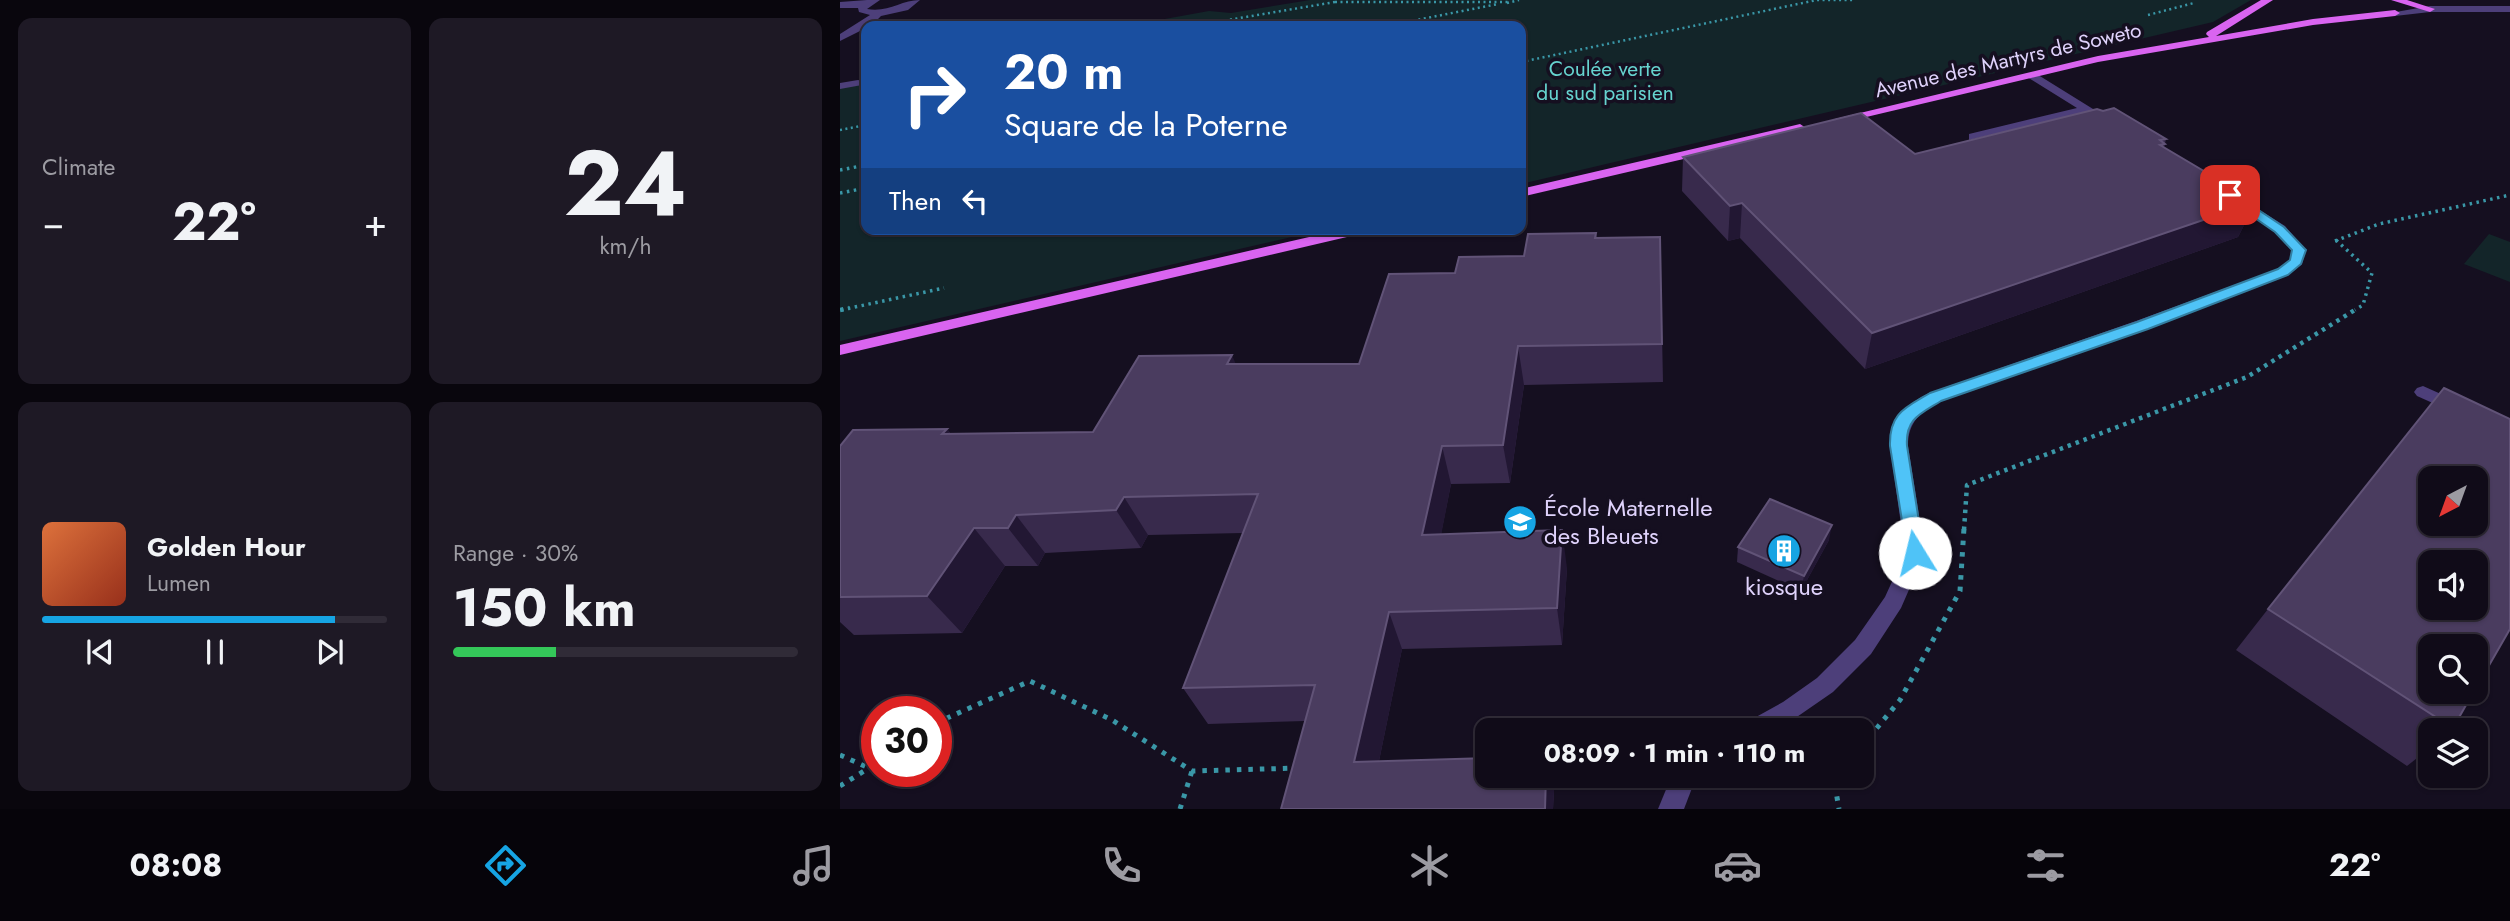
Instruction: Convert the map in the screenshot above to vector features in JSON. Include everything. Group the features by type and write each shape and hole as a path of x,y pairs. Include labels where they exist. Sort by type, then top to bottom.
{"main road":[{"path":"2202,40 2267,0"},
{"path":"2396,0 2430,9"},
{"name":"Avenue des Martyrs de Soweto","path":"1830,122 2031,75 2202,40 2313,22 2395,13"},
{"path":"1526,192 1816,125"},
{"path":"840,351 1338,235"}],"street":[{"path":"840,5 864,5 875,0"},
{"path":"864,5 861,8 864,12 879,13 904,8 915,0"},
{"name":"Avenue des Martyrs de Soweto","path":"2395,13 2430,9 2510,9"},
{"path":"870,21 879,13"},
{"path":"840,38 861,27"},
{"path":"2031,75 2123,131"},
{"path":"840,86 858,83"},
{"path":"1973,137 2087,109"},
{"path":"1777,718 1825,685 1863,647 1893,602 1915,553 1899,446 1898,433 1904,416 1935,397 2143,326 2283,272 2297,261 2299,250 2280,229 2254,209 2218,188"},
{"path":"2423,392 2473,416"},
{"path":"1671,809 1679,788"}],"path":[{"path":"1222,21 1350,0"},
{"path":"1412,21 1519,0"},
{"path":"1526,61 1817,0 1853,0"},
{"path":"1335,2 1509,2"},
{"path":"840,130 861,126"},
{"path":"840,170 861,166"},
{"path":"840,193 861,189"},
{"path":"2299,250 2336,240 2379,223 2510,195"},
{"path":"1874,731 1900,700 1960,591 1967,485 2247,377 2363,305 2371,274 2336,240"},
{"path":"952,716 1030,681 1112,720 1192,771 1313,767"},
{"path":"840,755 861,764"},
{"path":"1180,809 1192,771"},
{"path":"840,786 861,773"},
{"path":"1835,788 1839,809"}],"green space":[{"name":"Coulée verte du sud parisien","path":"1310,0 2251,0 2213,22 1526,183 1526,21 1154,21 1209,11 1231,13"},
{"path":"861,84 861,235 1300,235 840,341 840,88"},
{"path":"2489,234 2510,242 2510,282 2464,264"}],"building":[{"path":"2114,108 2166,139 2160,140 2165,144 2160,145 2256,202 1872,333 1742,203 1730,206 1683,157 1861,113 1915,154 2097,109 2103,111"},
{"path":"1596,233 1595,238 1660,237 1662,344 1518,346 1503,445 1442,446 1422,535 1562,530 1557,608 1389,612 1354,762 1475,758 1475,788 1546,788 1545,809 1281,809 1315,685 1183,688 1258,494 1124,497 1116,510 1016,515 1008,528 974,528 927,596 840,597 840,446 853,430 947,429 942,434 1093,432 1139,356 1232,355 1227,364 1359,364 1389,274 1455,273 1459,257 1524,256 1528,234"},
{"path":"2444,388 2510,419 2510,629 2488,667 2488,634 2418,634 2418,704 2467,704 2459,718 2437,718 2268,609"},
{"name":"kiosque","path":"1770,499 1832,525 1804,576 1738,547"}],"place":[{"name":"École Maternelle des Bleuets","path":"1520,522"},
{"name":"kiosque","path":"1784,551"}],"route":[{"path":"1915,553 1899,446 1898,433 1904,416 1935,397 2143,326 2283,272 2297,261 2299,250 2280,229 2230,195"}]}
